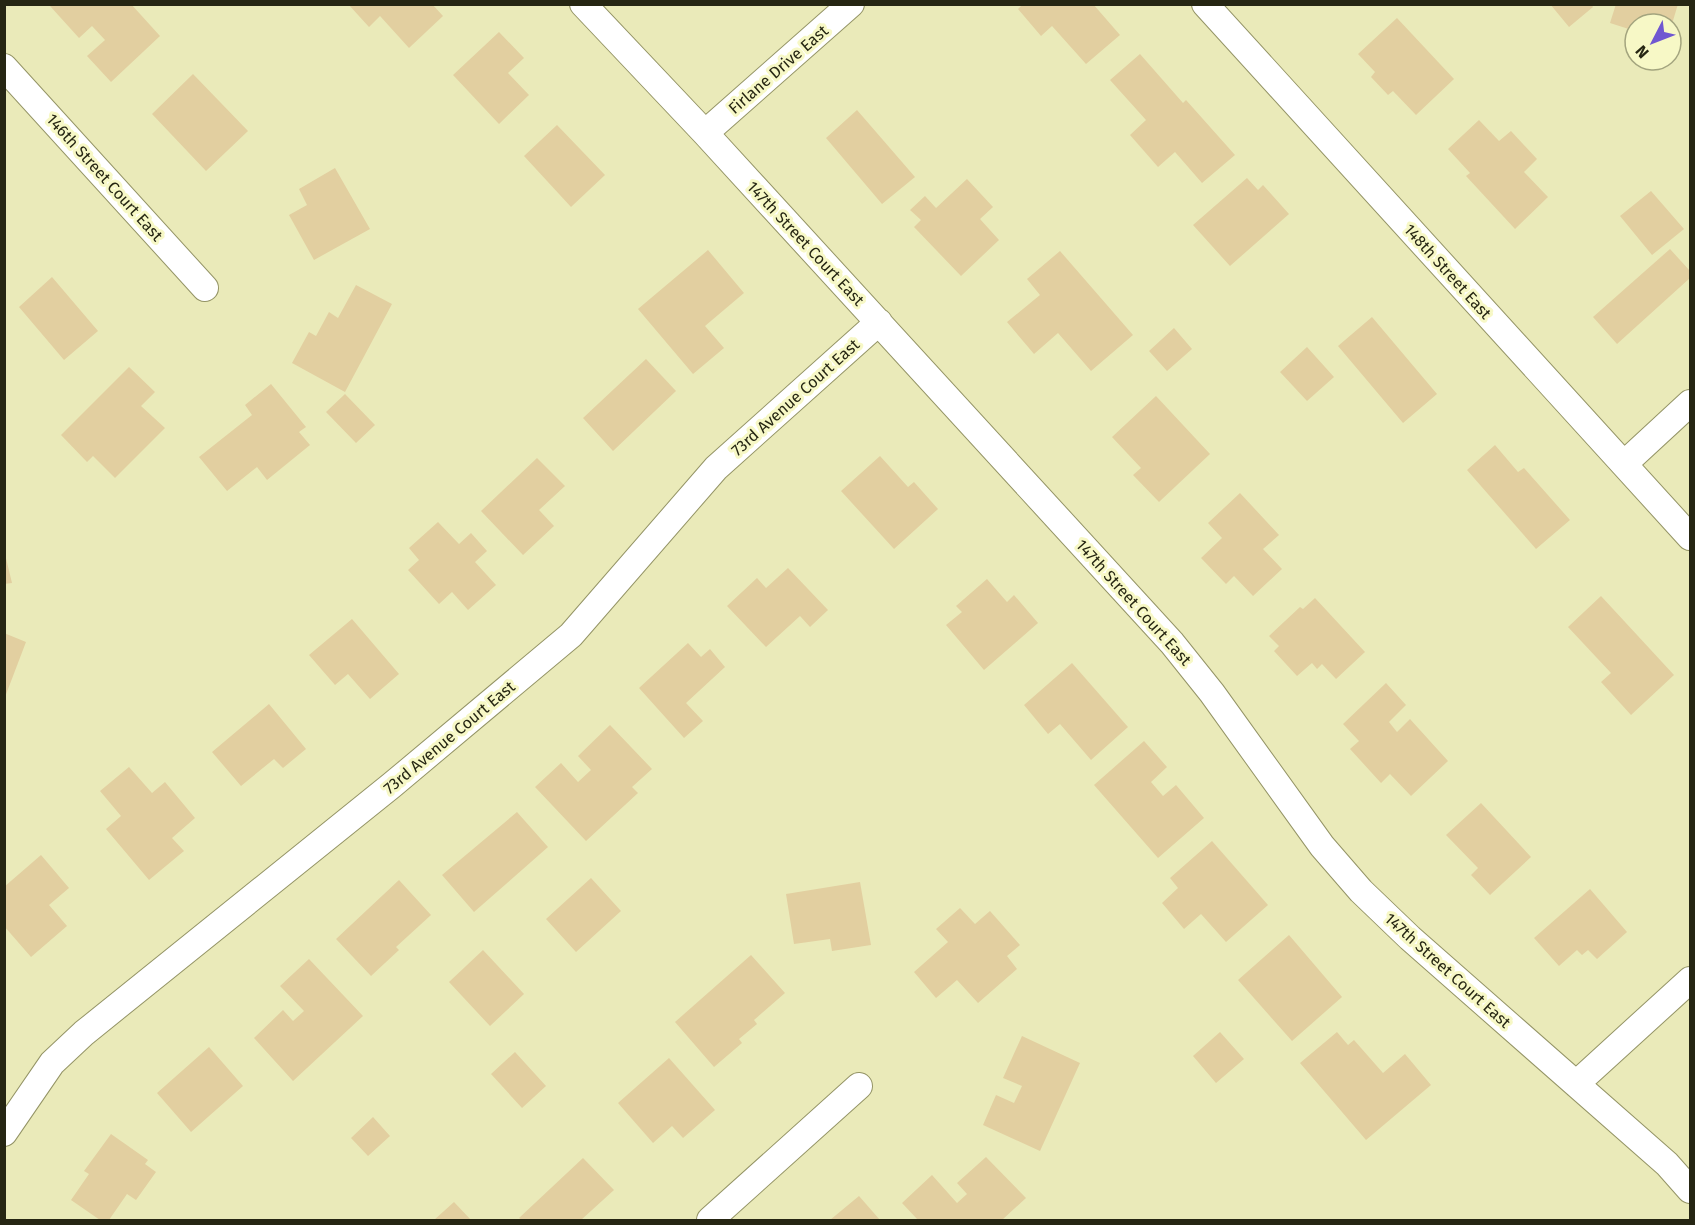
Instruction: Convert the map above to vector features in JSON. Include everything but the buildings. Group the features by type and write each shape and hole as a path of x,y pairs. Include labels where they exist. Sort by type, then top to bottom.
{"street":[{"name":"147th Street Court East","path":"583,4 705,133 1172,643 1212,693 1322,846 1361,891 1410,938 1667,1164 1690,1190"},
{"name":"Firlane Drive East","path":"705,133 851,4"},
{"name":"148th Street East","path":"1204,4 1690,537"},
{"name":"146th Street Court East","path":"4,67 205,288"},
{"name":"73rd Avenue Court East","path":"4,1133 52,1063 84,1034 392,785 571,634 716,468 879,322"},
{"path":"1624,464 1690,403"},
{"path":"1576,1084 1690,980"},
{"path":"710,1221 859,1086"}]}
